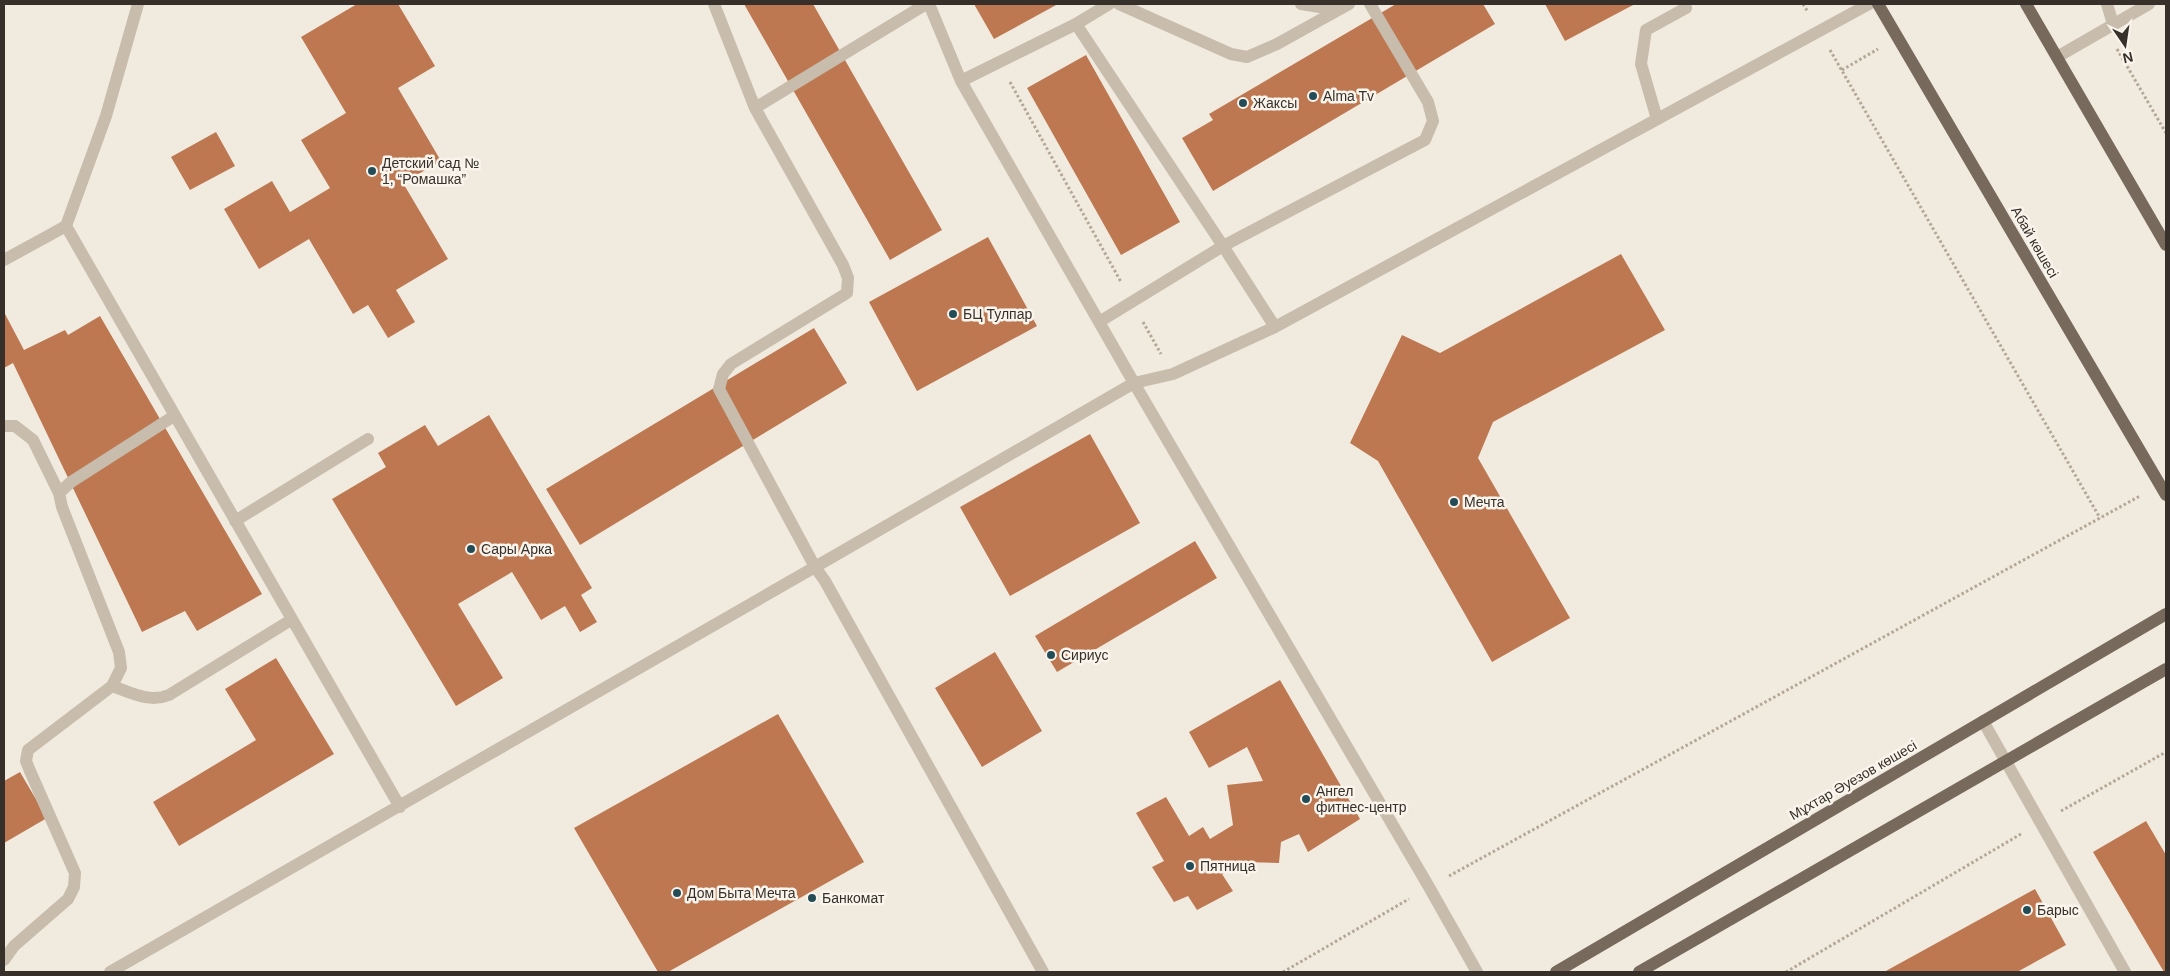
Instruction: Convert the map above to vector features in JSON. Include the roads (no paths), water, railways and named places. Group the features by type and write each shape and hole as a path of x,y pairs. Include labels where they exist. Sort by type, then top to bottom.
{"main road":[{"name":"Абай көшесі","path":"1878,4 2163,490"},
{"path":"2026,4 2166,244"},
{"name":"Мұхтар Әуезов көшесі","path":"1556,972 2166,614"},
{"path":"1639,972 2166,669"}],"lane":[{"path":"4,260 66,226 106,116 138,4"},
{"path":"714,4 755,108 843,265 848,278 847,293 731,364 723,374 719,389 815,567 825,580 1043,972"},
{"path":"755,108 928,4 961,81 1134,383 1477,972"},
{"path":"961,81 1076,24 1109,4"},
{"path":"1119,4 1231,54 1248,57 1277,44 1343,7"},
{"path":"1301,4 1343,7"},
{"path":"1099,322 1224,246 1425,140 1433,121 1428,102 1370,4"},
{"path":"110,972 400,807 1134,383 1173,374 1275,327 1868,4"},
{"path":"2107,4 2109,27"},
{"path":"2057,57 2148,4"},
{"path":"1657,119 1641,64 1646,30 1686,8"},
{"path":"1076,24 1224,246 1275,327"},
{"path":"66,226 400,807"},
{"path":"60,493 71,482 174,416"},
{"path":"4,426 15,426 33,440 60,493 62,507 119,652 120,668 112,686 28,750 26,760 30,771 75,873 74,887 68,899 14,946 4,960"},
{"path":"235,521 368,440"},
{"path":"112,686 147,698 159,699 169,695 291,620"},
{"path":"1983,721 2042,822 2125,972"}],"place":[{"name":"Alma Tv","path":"1313,96"},
{"name":"Жаксы","path":"1243,103"},
{"name":"Детский сад № 1, “Ромашка”","path":"372,171"},
{"name":"БЦ Тулпар","path":"953,314"},
{"name":"Мечта","path":"1454,502"},
{"name":"Сары Арка","path":"471,549"},
{"name":"Сириус","path":"1051,655"},
{"name":"Ангел фитнес-центр","path":"1306,799"},
{"name":"Пятница","path":"1190,866"},
{"name":"Дом Быта Мечта","path":"677,893"},
{"name":"Банкомат","path":"812,898"},
{"name":"Барыс","path":"2027,910"}]}
